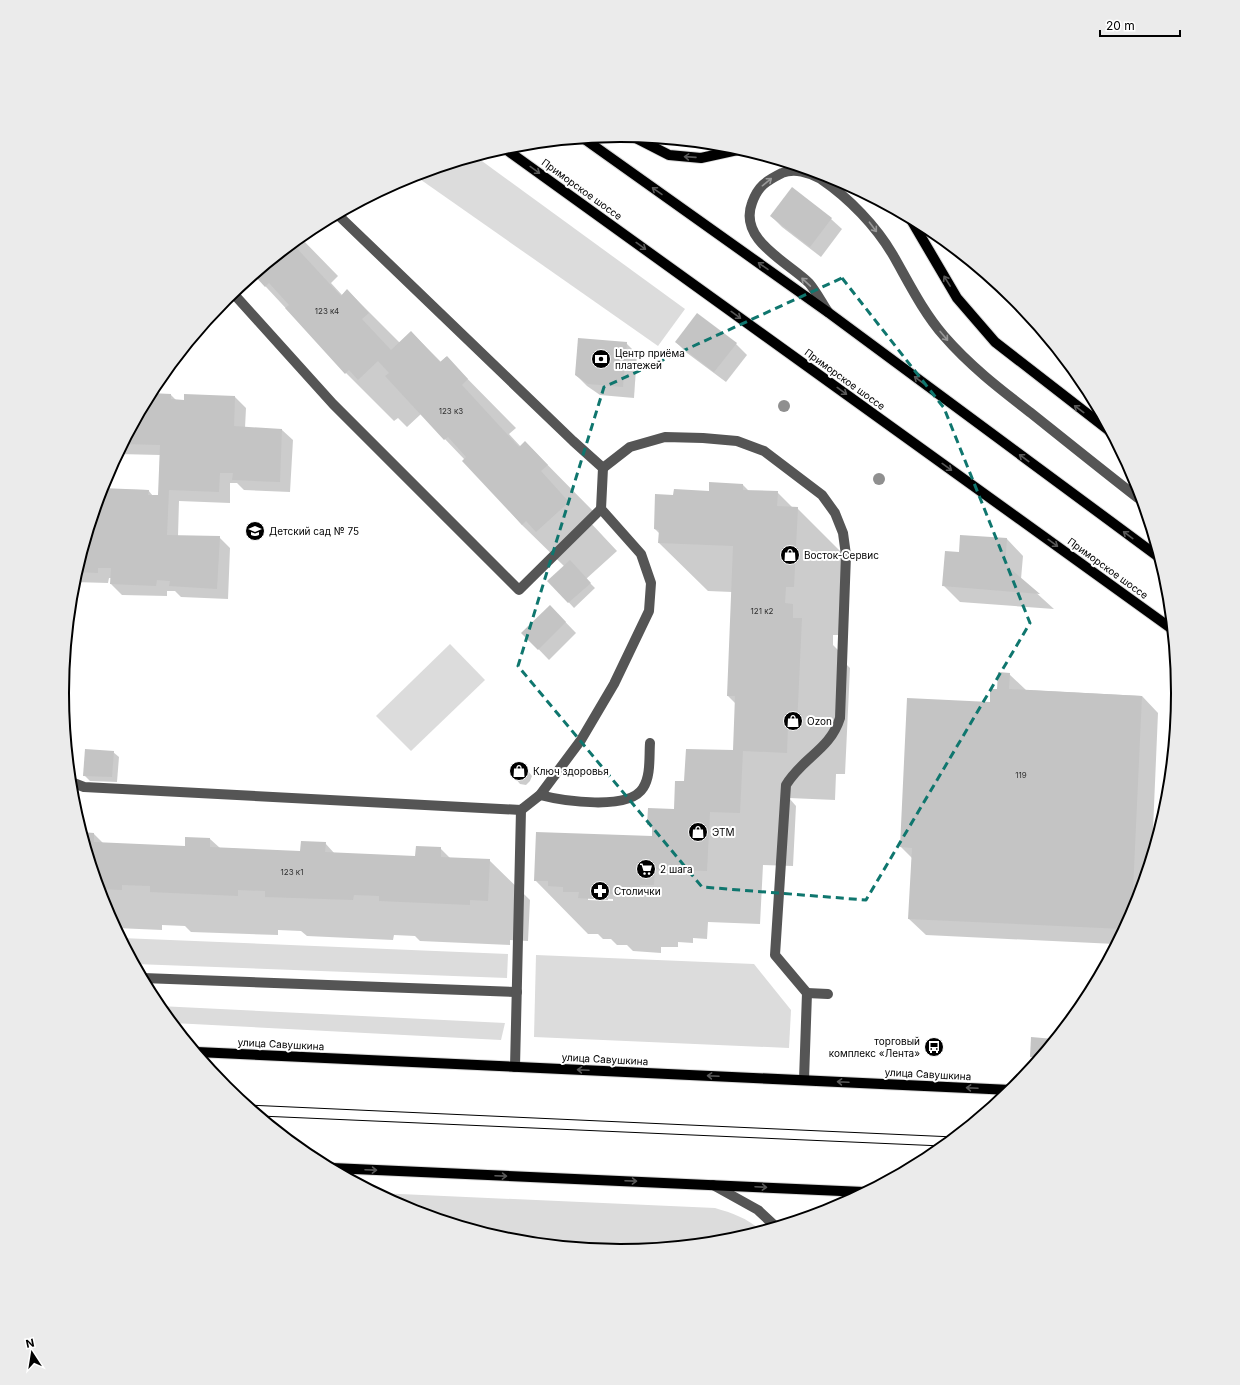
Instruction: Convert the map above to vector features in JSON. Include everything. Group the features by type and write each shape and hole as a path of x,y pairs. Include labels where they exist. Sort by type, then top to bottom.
{"main road":[{"path":"590,143 829,313 1153,553"},
{"path":"643,143 668,155 700,158 727,152"},
{"name":"Приморское шоссе","path":"510,153 1166,625"},
{"path":"915,227 957,298 995,342 1101,425"},
{"name":"улица Савушкина","path":"203,1052 1002,1090"},
{"path":"342,1168 854,1192"}],"street":[{"path":"798,171 786,172 767,180 756,194 750,209 749,223 766,249 809,284 829,313"},
{"path":"820,179 864,215 892,254 915,295 943,335 972,366 1134,495"},
{"path":"341,218 603,468"},
{"path":"236,297 333,404 519,590 601,509 603,468 630,447 665,437 737,441 764,451 822,495 838,519 843,533 846,555 840,718 836,730 828,742 794,771 786,785 775,955 807,993 804,1080"},
{"path":"77,784 84,787 521,810 540,795 581,740 610,691 649,611 651,583 641,554 601,509"},
{"path":"540,795 562,800 619,802 632,798 643,789 648,777 650,743"},
{"path":"515,1067 521,810"},
{"path":"149,978 517,992"},
{"path":"807,993 828,994"},
{"path":"713,1185 758,1210 771,1222"}],"highlighted area":[{"path":"842,278 944,408 1030,623 866,900 702,887 518,666 604,387"}],"shaded area":[{"path":"480,159 685,309 658,346 420,179"},
{"path":"450,644 485,680 411,751 376,716"},
{"path":"127,938 508,954 507,978 141,964"},
{"path":"536,955 754,964 791,1010 789,1048 534,1037"},
{"path":"167,1006 505,1023 501,1040 180,1023"},
{"path":"390,1194 715,1208 739,1216 756,1227 692,1239 620,1244 584,1242 548,1239 477,1225 409,1202"}],"building":[{"path":"792,187 832,218 810,247 770,216"},
{"path":"296,247 341,296 347,289 369,313 362,319 391,350 411,331 440,362 447,356 468,379 462,385 519,447 525,441 548,465 541,471 569,502 536,532 526,521 522,525 462,461 466,457 448,437 444,440 385,376 389,373 378,361 358,380 349,370 345,374 285,308 289,305 269,283 265,287 257,278"},
{"path":"697,313 737,343 714,372 675,342"},
{"name":"Центр приёма платежей","path":"578,338 627,342 623,387 588,384 575,375"},
{"path":"157,393 171,394 171,399 184,400 184,394 235,396 234,426 282,429 280,482 232,480 233,473 220,473 219,492 169,490 167,535 220,536 217,589 169,586 170,581 157,580 156,586 110,584 111,568 98,568 98,573 83,572 98,515 109,488 149,490 148,495 158,495 160,445 129,444"},
{"path":"709,482 743,484 743,490 778,491 777,506 798,507 794,587 786,587 785,603 793,604 793,618 802,618 797,726 788,726 787,753 743,751 740,813 710,812 707,871 655,869 654,885 640,885 640,890 625,889 625,894 608,894 608,900 578,898 579,892 563,892 563,887 548,886 548,881 534,881 536,832 652,836 652,825 647,825 648,808 674,809 675,781 684,781 686,749 733,750 735,696 727,696 733,546 658,543 659,530 654,529 655,494 673,495 674,489 709,491"},
{"path":"960,535 1007,538 1005,564 1040,594 942,586 945,551 959,552"},
{"path":"570,560 591,583 568,603 547,581"},
{"path":"550,605 566,622 538,650 521,633"},
{"path":"998,672 1010,673 1009,689 1142,696 1133,893 1117,929 908,919 912,848 900,847 907,698 990,702 990,689 997,689"},
{"path":"85,749 114,751 112,777 83,776"},
{"name":"Ключ здоровья","path":"516,763 522,763 527,768 525,777 522,779 516,779 511,774 511,768"},
{"path":"87,832 94,833 94,842 185,846 185,837 210,838 210,847 300,851 301,841 326,842 325,852 415,856 416,846 441,847 441,857 490,859 488,901 470,900 470,905 379,901 379,896 354,895 353,900 265,897 265,891 238,890 238,896 150,892 150,886 122,885 122,890 106,889 98,870"},
{"path":"1031,1037 1048,1039 1033,1057 1030,1057"}],"tram line":[{"path":"255,1105 946,1137"},
{"path":"268,1116 933,1146"}],"place":[{"name":"Центр приёма платежей","path":"601,359"},
{"name":"Детский сад № 75","path":"255,531"},
{"name":"Восток-Сервис","path":"790,555"},
{"name":"Ozon","path":"793,721"},
{"name":"Ключ здоровья","path":"519,771"},
{"name":"ЭТМ","path":"698,832"},
{"name":"2 шага","path":"646,869"},
{"name":"Столички","path":"600,891"},
{"name":"торговый комплекс «Лента»","path":"934,1047"}]}
